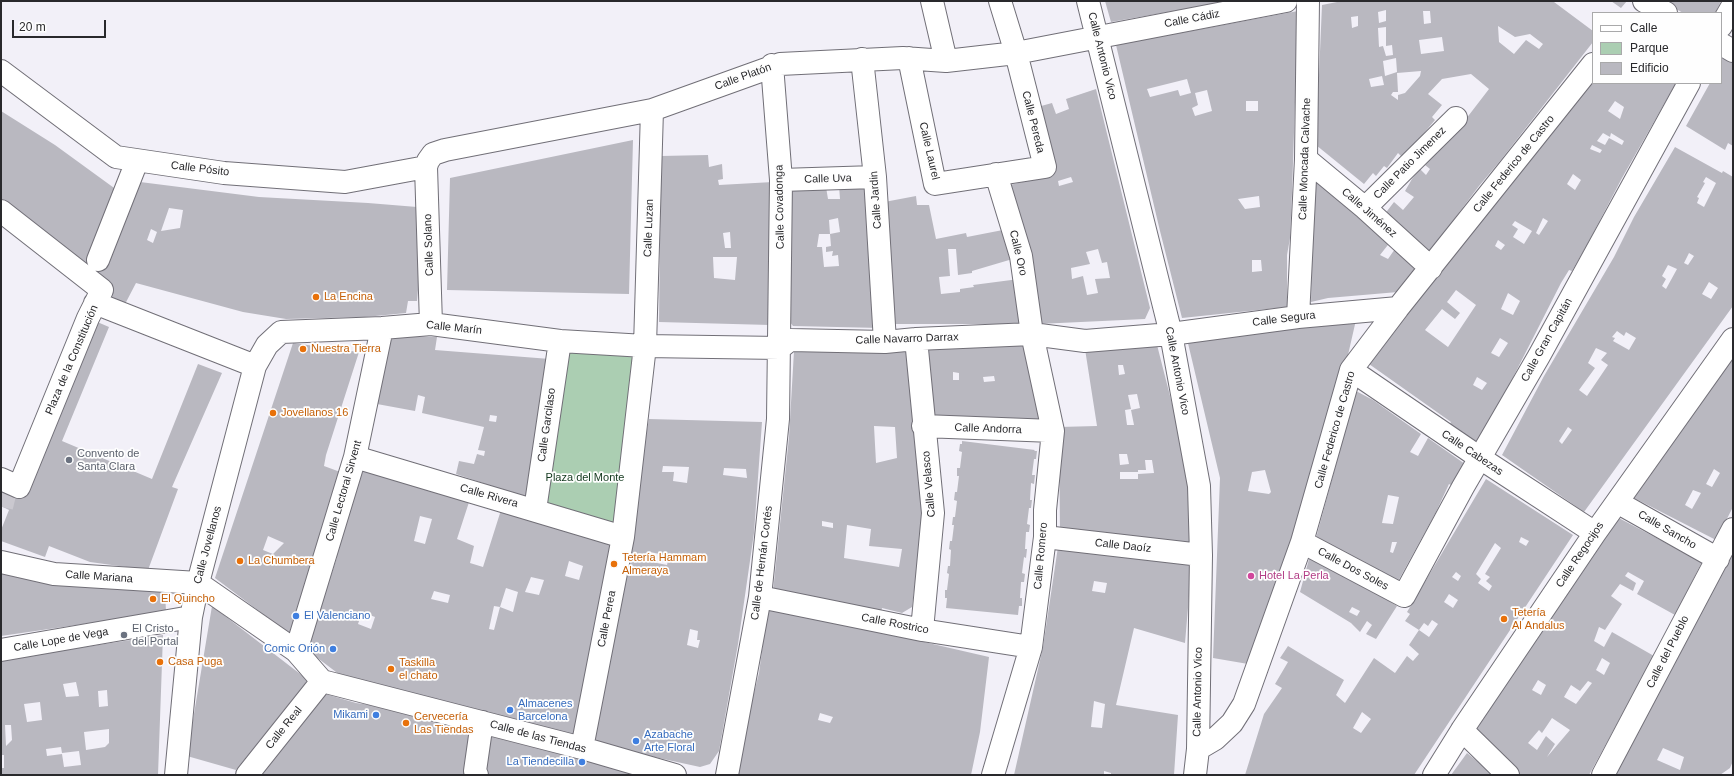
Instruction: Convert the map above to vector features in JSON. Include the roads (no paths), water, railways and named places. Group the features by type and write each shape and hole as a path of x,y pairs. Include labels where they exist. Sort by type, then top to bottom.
{"street":[{"path":"932,1 946,62"},
{"path":"1000,1 1016,53"},
{"name":"Calle Antonio Vico","path":"1088,1 1171,334 1199,486 1201,555 1198,749 1195,775"},
{"name":"Calle Cádiz","path":"1098,37 1227,7 1286,1"},
{"name":"Calle Moncada Calvache","path":"1298,317 1306,159 1308,1"},
{"path":"1632,12 1640,1"},
{"path":"1644,1 1664,12"},
{"path":"1722,24 1733,5"},
{"name":"Calle Platón","path":"426,167 433,154 445,150 652,110 772,65 909,58 946,62 1016,53 1098,37"},
{"path":"1722,45 1733,51"},
{"name":"Calle Pereda","path":"996,174 1045,167 1016,53"},
{"name":"Calle Laurel","path":"909,58 935,184 996,174"},
{"name":"Calle Jardin","path":"862,60 875,177 885,342"},
{"name":"Calle Covadonga","path":"772,65 781,180 780,348"},
{"name":"Calle Federico de Castro","path":"1198,749 1215,739 1232,723 1244,704 1302,542 1351,370 1398,308 1592,65"},
{"name":"Calle Pósito","path":"1,71 116,157 224,173 345,182 426,167"},
{"name":"Calle Gran Capitán","path":"1404,596 1480,458 1546,343 1688,84"},
{"name":"Calle Luzan","path":"646,346 652,110"},
{"name":"Calle Patio Jimenez","path":"1365,208 1456,118"},
{"name":"Calle Jiménez","path":"1306,159 1365,208 1431,268"},
{"path":"98,260 138,161"},
{"name":"Calle Solano","path":"426,167 431,324"},
{"name":"Calle Oro","path":"996,174 1021,256 1032,334"},
{"name":"Calle Uva","path":"781,180 875,177"},
{"name":"Plaza de la Constitución","path":"1,211 102,290 88,318 19,488 1,479"},
{"path":"95,303 256,366"},
{"name":"Calle Segura","path":"1171,334 1298,317 1398,308"},
{"name":"Calle Marín","path":"256,366 267,344 281,332 382,328 431,324 560,341 646,346"},
{"name":"Calle Lectoral Sirvent","path":"296,651 355,457 382,328"},
{"name":"Calle Navarro Darrax","path":"646,346 780,348 790,340 885,342 916,338 1032,334 1085,341 1171,334"},
{"name":"Calle Romero","path":"992,775 1031,646 1046,537 1045,510 1053,431 1032,334"},
{"name":"Calle Velasco","path":"916,338 923,426 933,513 922,630"},
{"name":"Calle Regocijos","path":"1434,775 1462,730 1595,532 1733,339"},
{"name":"Calle Garcilaso","path":"535,510 560,341"},
{"name":"Calle Perea","path":"582,748 623,537 646,346"},
{"name":"Calle de Hernán Cortés","path":"727,775 760,597 778,419 780,348"},
{"name":"Calle Jovellanos","path":"176,775 191,617 198,583 256,366"},
{"name":"Calle Cabezas","path":"1351,370 1480,458 1595,532"},
{"name":"Calle Andorra","path":"923,426 1053,431"},
{"name":"Calle Rivera","path":"355,457 623,537"},
{"name":"Calle Sancho","path":"1617,502 1718,559"},
{"name":"Calle del Pueblo","path":"1603,775 1733,529"},
{"name":"Calle Daoíz","path":"1046,537 1201,555"},
{"name":"Calle Dos Soles","path":"1302,542 1404,596"},
{"name":"Calle Mariana","path":"1,562 54,574 198,583"},
{"path":"198,583 296,651 322,681"},
{"name":"Calle Rostrico","path":"760,597 922,630 1031,646"},
{"name":"Calle Lope de Vega","path":"1,650 191,617"},
{"name":"Calle de las Tiendas","path":"322,681 582,748 675,775"},
{"name":"Calle Real","path":"247,775 322,681"},
{"path":"477,775 475,771 482,722"},
{"path":"1462,730 1508,775"}],"tunnel":[{"path":"2,507 8,482"}],"place":[{"name":"La Encina","path":"316,297"},
{"name":"Nuestra Tierra","path":"303,349"},
{"name":"Jovellanos 16","path":"273,413"},
{"name":"Convento de Santa Clara","path":"69,460"},
{"name":"La Chumbera","path":"240,561"},
{"name":"Tetería Hammam Almeraya","path":"614,564"},
{"name":"Hotel La Perla","path":"1251,576"},
{"name":"El Quincho","path":"153,599"},
{"name":"El Valenciano","path":"296,616"},
{"name":"Tetería Al Andalus","path":"1504,619"},
{"name":"El Cristo del Portal","path":"124,635"},
{"name":"Comic Orión","path":"333,649"},
{"name":"Casa Puga","path":"160,662"},
{"name":"Taskilla el chato","path":"391,669"},
{"name":"Almacenes Barcelona","path":"510,710"},
{"name":"Mikami","path":"376,715"},
{"name":"Cervecería Las Tiendas","path":"406,723"},
{"name":"Azabache Arte Floral","path":"636,741"},
{"name":"La Tiendecilla","path":"582,762"}],"park label":[{"name":"Plaza del Monte","path":"585,478"}]}
